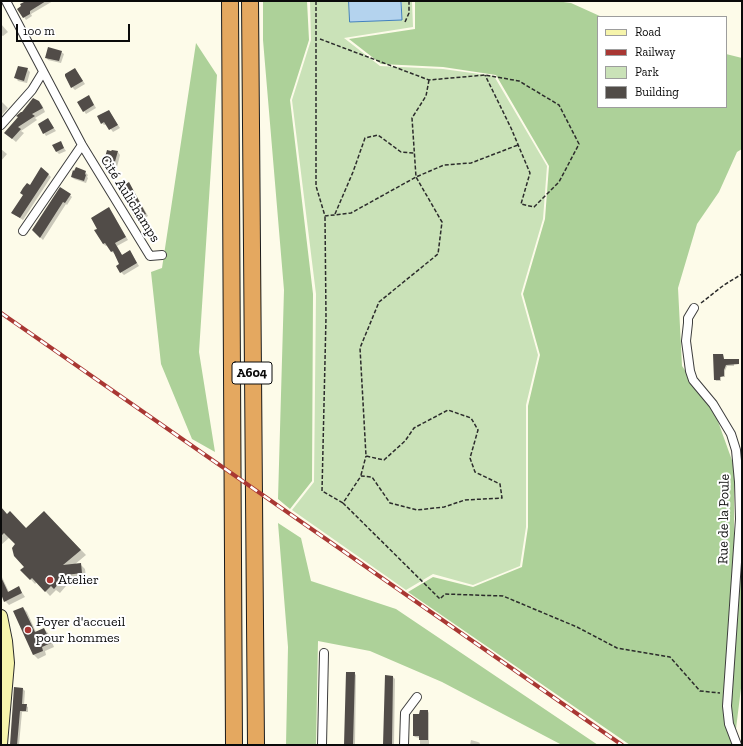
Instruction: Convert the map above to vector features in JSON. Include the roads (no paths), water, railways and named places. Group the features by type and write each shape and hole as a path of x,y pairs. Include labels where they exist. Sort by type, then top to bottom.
{"highway":[{"name":"A604","path":"230,1 234,745"},
{"name":"A604","path":"250,1 256,745"}],"street":[{"name":"Cité Aulichamps","path":"6,1 82,145 150,256 162,255"},
{"path":"1,125 32,90 43,72"},
{"path":"23,231 82,145"},
{"name":"Rue de la Poule","path":"694,308 688,318 686,341 693,380 713,404 731,434 736,450 740,519 727,706 729,724 737,745"},
{"path":"1,616 6,641 8,663 1,744"},
{"path":"322,745 324,653"},
{"path":"404,745 405,712 417,697"}],"water":[{"path":"349,1 401,1 402,20 350,22"}],"railway":[{"path":"1,313 622,745"}],"place":[{"name":"Atelier","path":"50,580"},
{"name":"Foyer d'accueil pour hommes","path":"28,630"}]}
